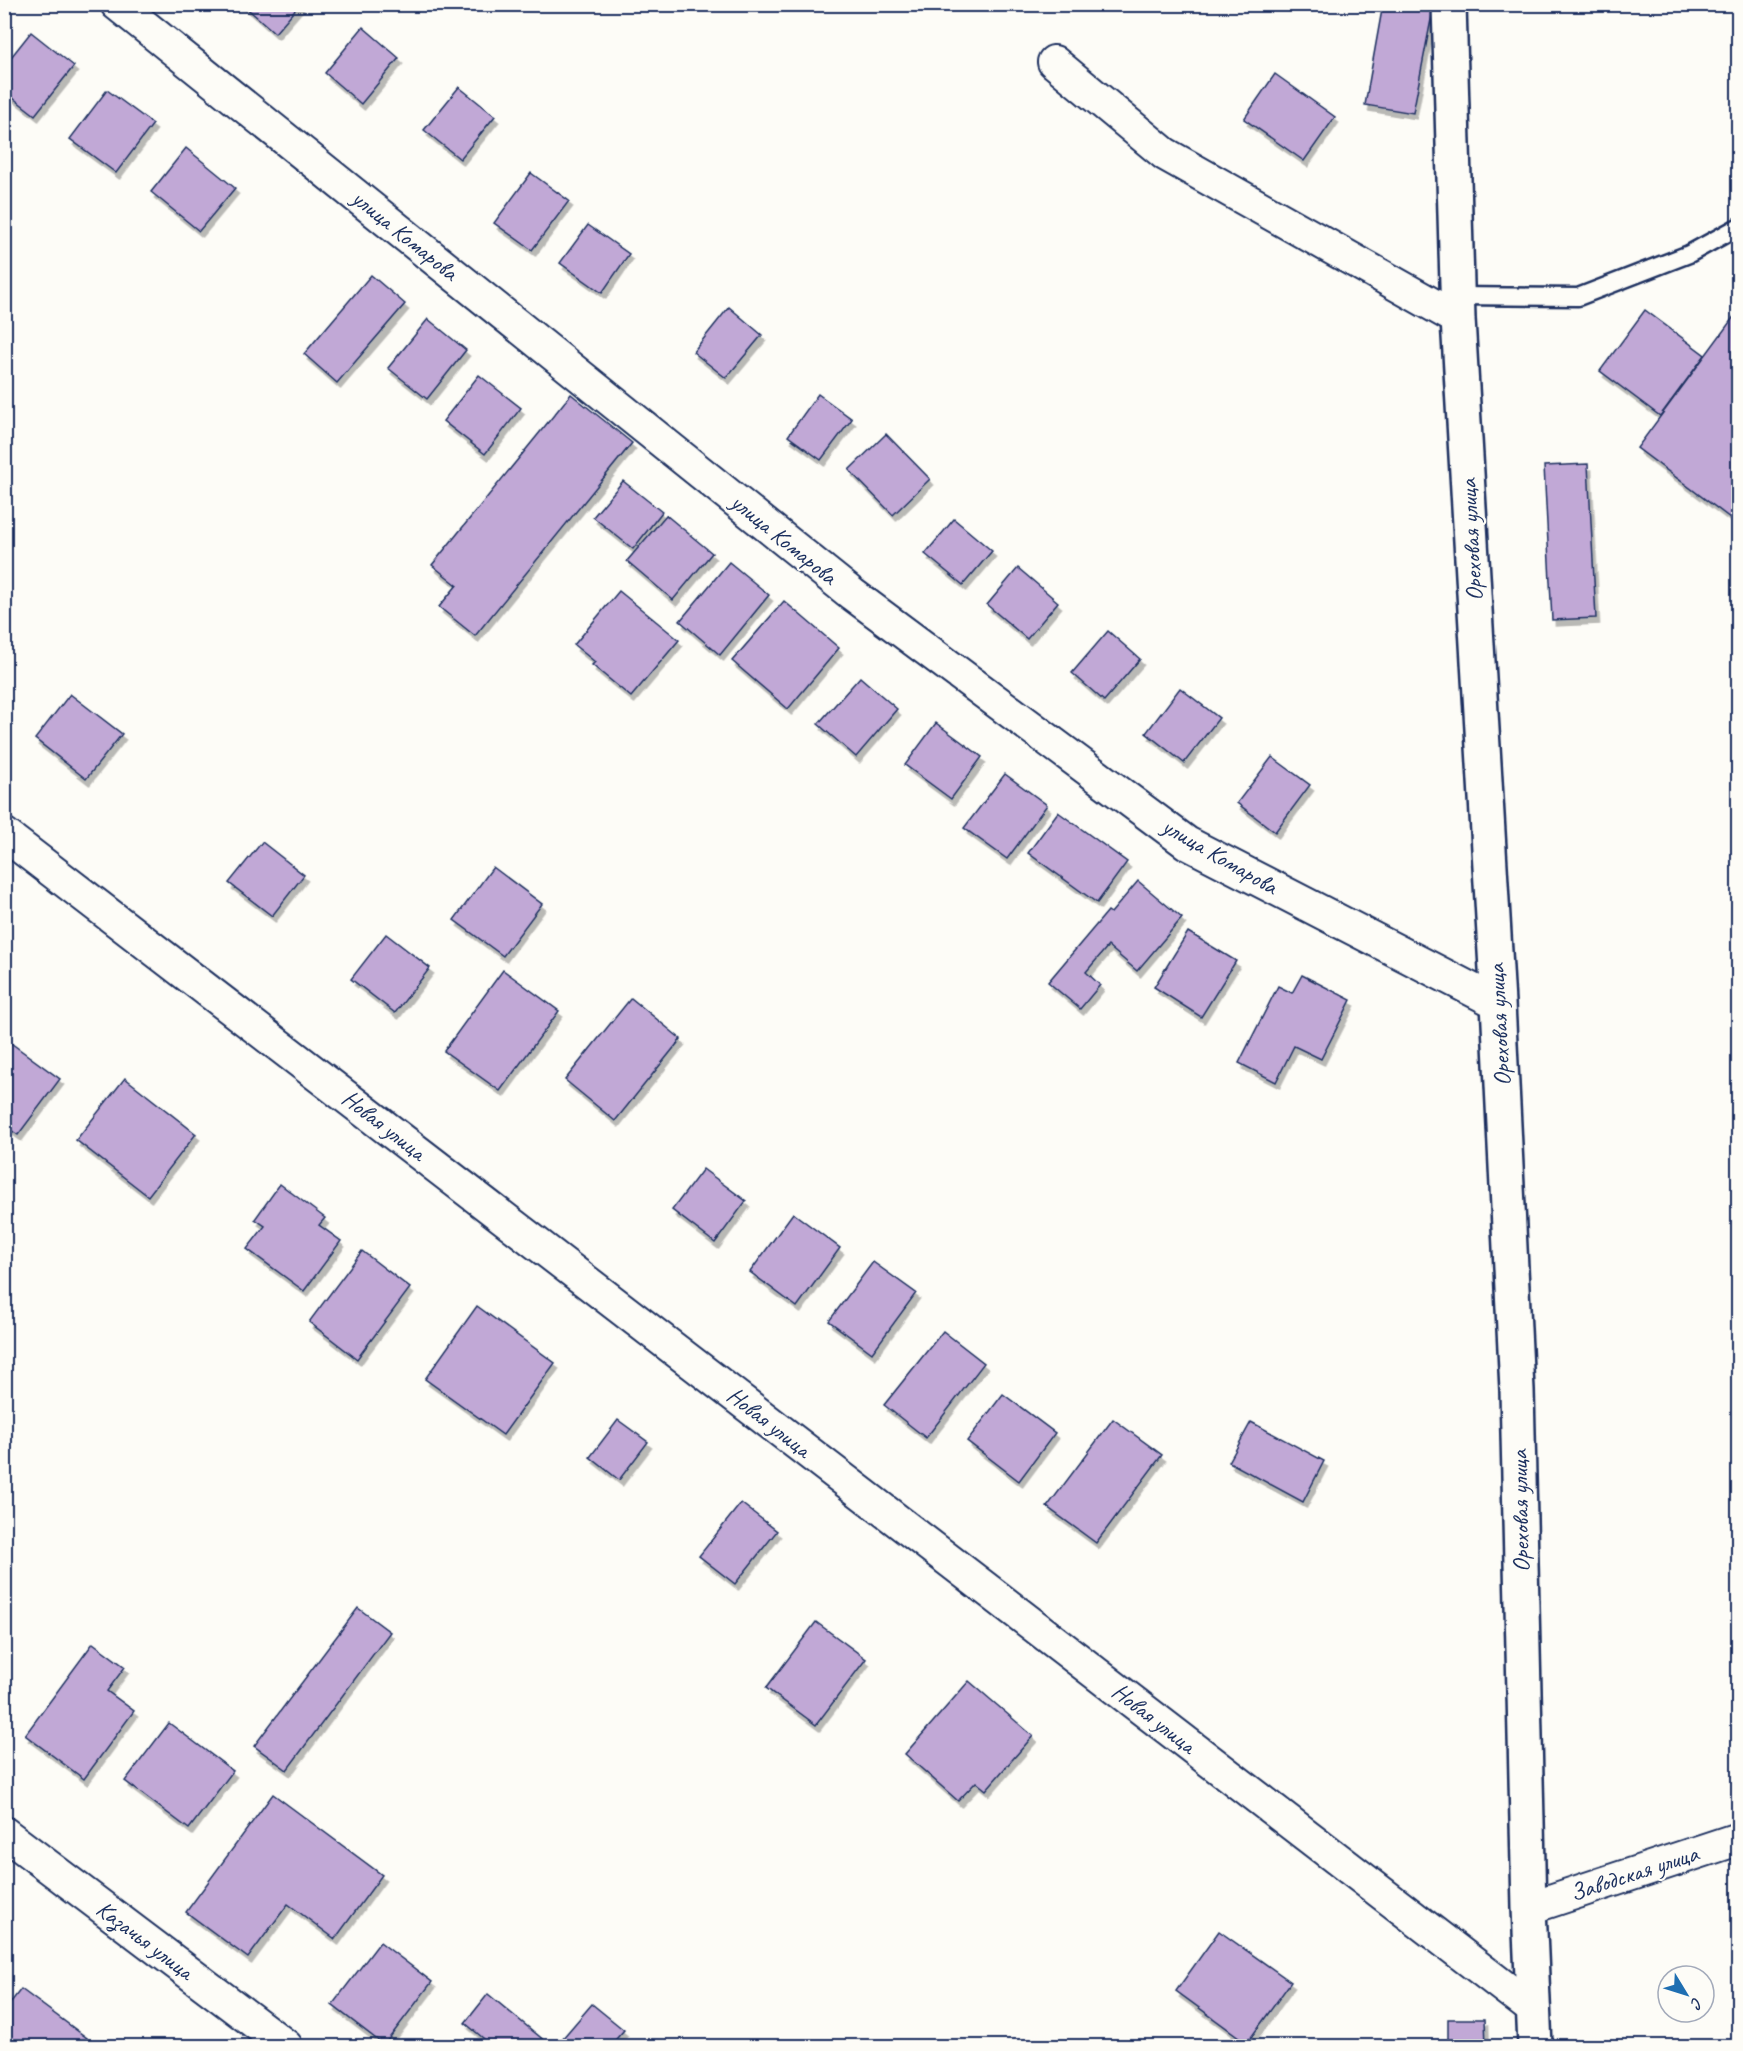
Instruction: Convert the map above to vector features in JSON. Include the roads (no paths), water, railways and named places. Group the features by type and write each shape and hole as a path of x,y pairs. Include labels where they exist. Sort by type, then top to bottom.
{"main road":[{"name":"Ореховая улица","path":"1449,4 1457,308 1498,1003 1517,1390 1529,1908 1535,2046"}],"street":[{"name":"улица Комарова","path":"117,4 852,594 1187,843 1498,1003"},
{"path":"1054,62 1165,154 1457,308"},
{"name":"Новая улица","path":"4,834 1534,2010"},
{"name":"Казачья улица","path":"4,1833 286,2046"},
{"name":"Заводская улица","path":"1529,1908 1738,1839"}],"lane":[{"path":"1457,308 1578,297 1689,254 1738,227"}]}
